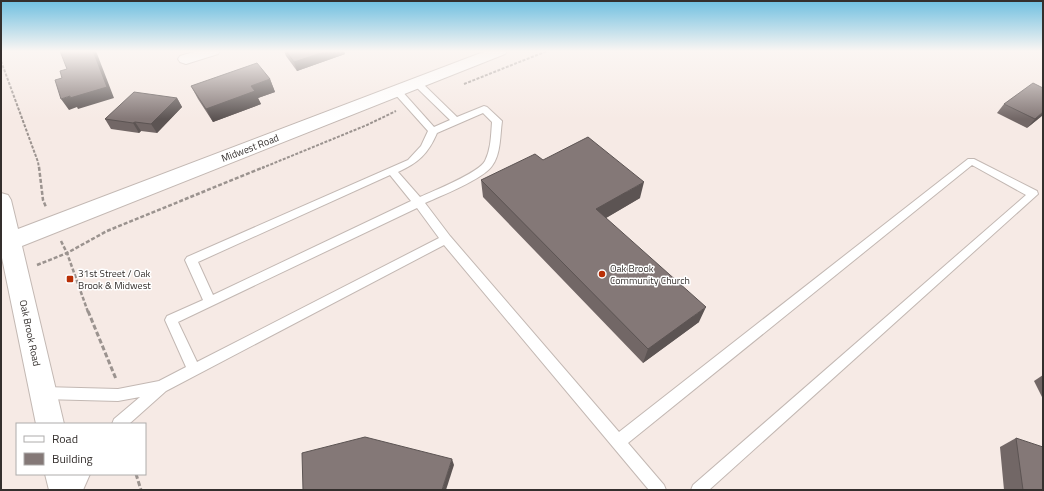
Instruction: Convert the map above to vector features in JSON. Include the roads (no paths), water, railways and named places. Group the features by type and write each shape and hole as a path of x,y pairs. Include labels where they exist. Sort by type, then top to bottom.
{"main road":[{"name":"Midwest Road","path":"6,244 403,98 417,83 440,74"},
{"name":"Oak Brook Road","path":"1,200 6,244 50,423"},
{"path":"60,475 64,490"}],"lane":[{"path":"417,83 456,121"},
{"path":"403,98 433,131"},
{"path":"194,370 171,320 210,302 471,177 488,165 493,152 497,121 484,109 433,131 428,144 411,162 191,260 210,302"},
{"path":"618,442 971,161 1033,194 698,490"},
{"path":"392,171 446,239 659,490"},
{"path":"120,423 161,387 446,239"},
{"path":"43,393 118,395 161,387"},
{"path":"75,490 82,475"}],"place":[{"name":"Oak Brook Community Church","path":"602,274"},
{"name":"31st Street / Oak Brook & Midwest","path":"70,279"}]}
